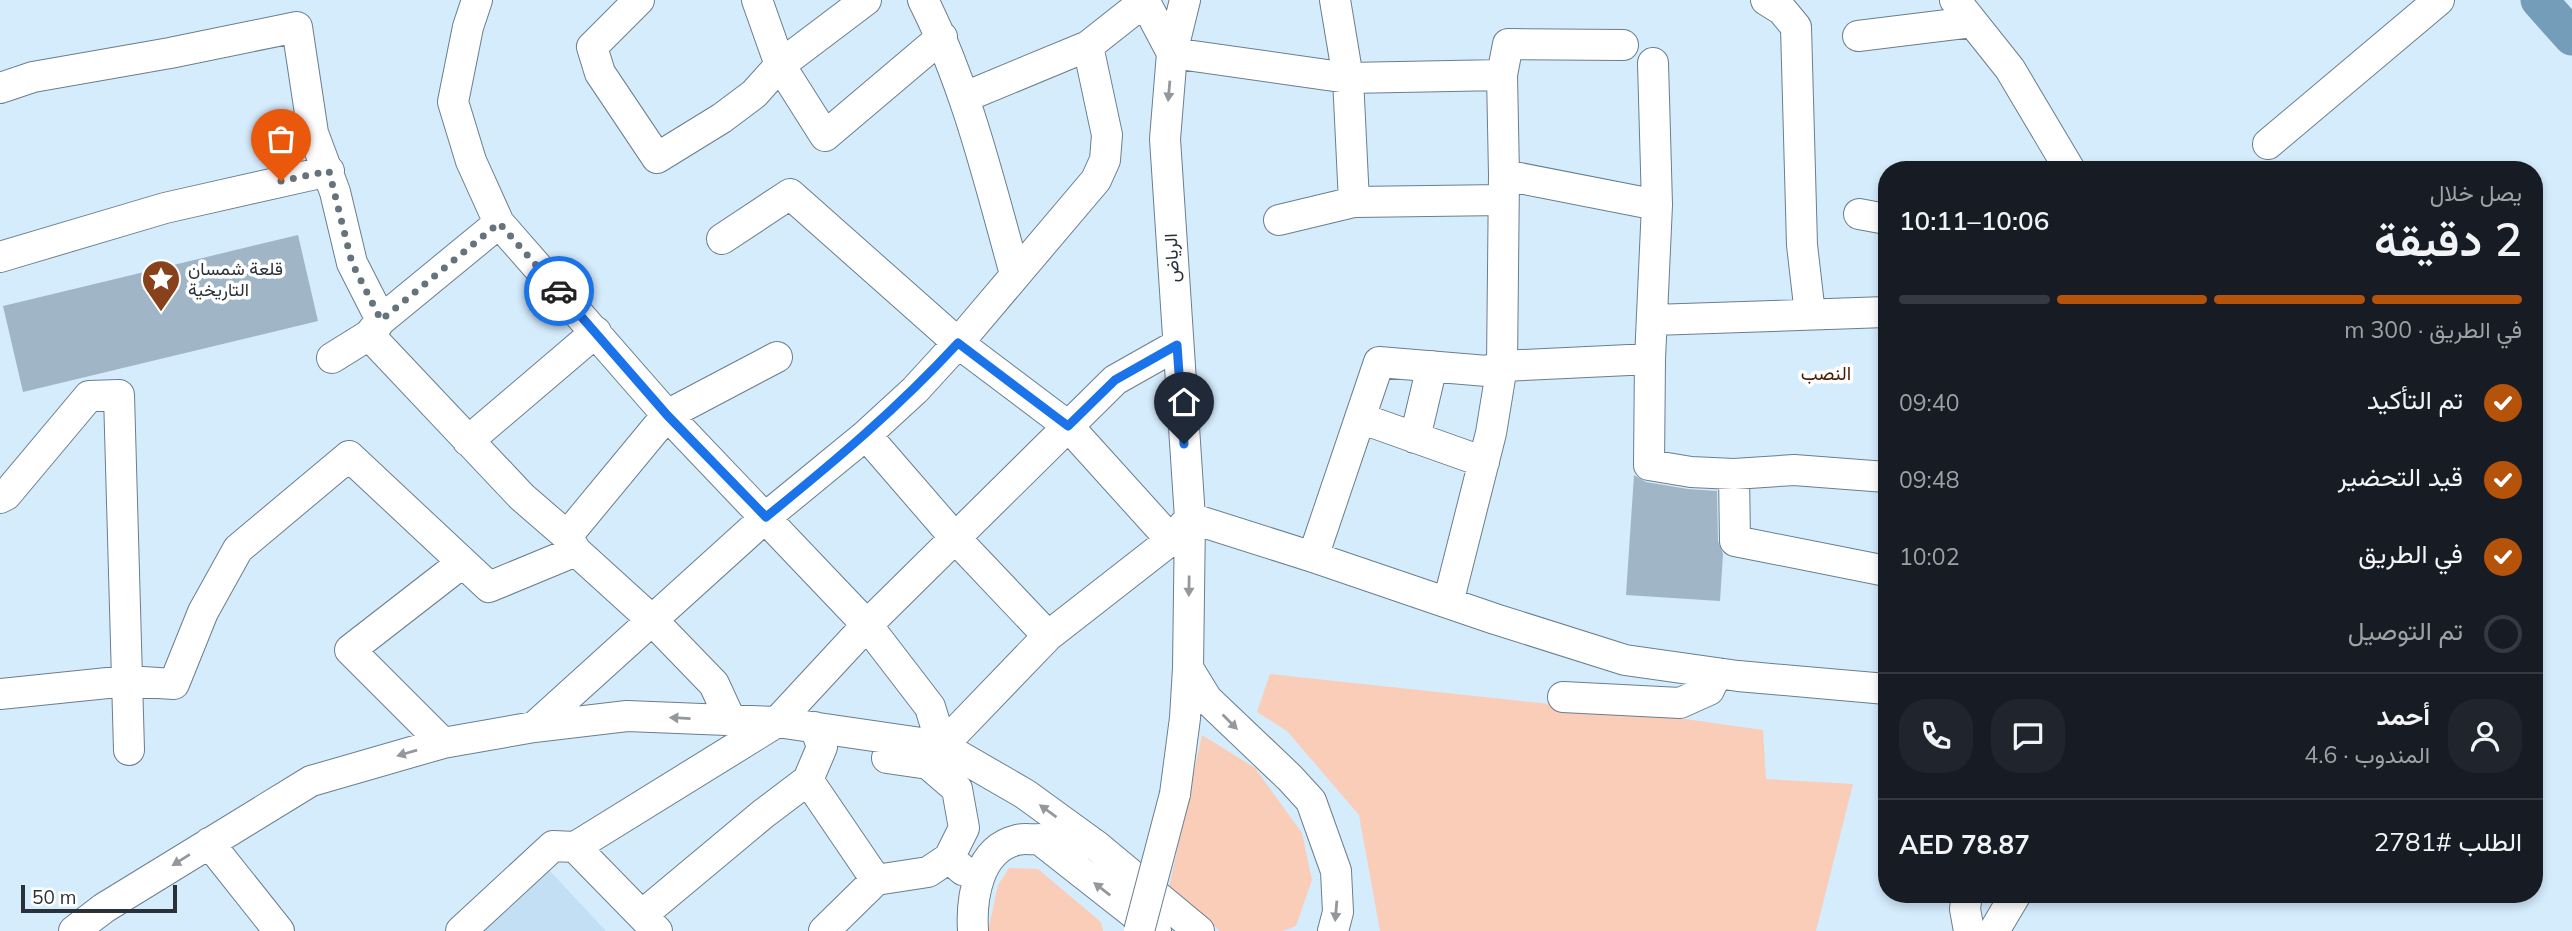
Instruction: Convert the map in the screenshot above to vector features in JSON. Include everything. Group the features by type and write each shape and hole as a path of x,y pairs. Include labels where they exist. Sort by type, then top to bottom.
{"street":[{"path":"477,0 468,27 453,102 471,162 499,223 667,415 867,625 930,706 942,746"},
{"path":"639,0 592,47 600,73 657,158 723,118 754,94 780,65 866,0"},
{"path":"757,0 780,65 825,136 942,37"},
{"path":"923,0 942,37 965,97 1015,274"},
{"path":"965,97 1088,46 1145,0 1172,53 1348,78 1502,75"},
{"name":"الرياض","path":"1139,931 1175,793 1185,718 1188,668 1190,517 1165,139 1172,53 1185,0"},
{"path":"1335,0 1348,78 1354,202"},
{"path":"1766,0 1782,10 1796,27 1802,245 1810,314"},
{"path":"2269,144 2439,0"},
{"path":"1858,36 1964,11 2010,69 2065,161"},
{"path":"0,88 33,77 297,27 313,133 329,171 352,263 375,328 468,441 714,684 731,721"},
{"path":"1448,603 1491,433 1502,366 1502,75 1508,44 1623,45"},
{"path":"534,727 766,517 866,435 915,390 1096,180 1105,160 1107,135 1088,46"},
{"path":"1653,63 1657,205 1650,359 1649,465 1692,472 1734,474 1794,470 1878,476"},
{"path":"0,257 165,208 329,171"},
{"path":"1279,220 1354,202 1504,187 1657,205"},
{"path":"722,239 790,194 958,343 1068,426 1171,540"},
{"path":"332,358 375,328 499,223"},
{"path":"1653,320 1878,312"},
{"path":"468,441 596,332"},
{"path":"461,931 553,846 575,847 776,722 867,625 1115,380 1177,345"},
{"path":"0,694 127,681 174,684 203,612 238,549 349,456 489,587 572,544 667,415 777,357"},
{"path":"1314,557 1379,362 1487,371 1502,366 1650,359"},
{"path":"1415,438 1432,366"},
{"path":"0,498 6,495 89,396 119,395 129,750"},
{"path":"1360,418 1484,462"},
{"path":"866,435 956,539 1048,636"},
{"path":"1734,474 1735,541 1878,569"},
{"path":"942,746 1048,636 1171,540 1190,517 1625,660 1717,673 1878,688"},
{"path":"443,743 350,650 462,563"},
{"path":"1188,668 1207,699 1311,801 1336,871 1338,912 1333,931"},
{"path":"1563,697 1681,703 1709,690 1717,673"},
{"path":"74,931 101,920 209,843 311,781 443,743 534,727 627,716 776,722 818,737 928,764 957,789 964,828 949,858 928,872 876,880 824,931"},
{"path":"818,737 942,746 1025,794 1098,847 1199,931"},
{"path":"575,847 649,923 763,814 808,780 818,737"},
{"path":"808,780 876,880"},
{"path":"973,931 973,902 977,882 993,853 1016,840 1039,839 1156,931"},
{"path":"209,843 279,931"},
{"path":"949,858 977,882"},
{"path":"1966,903 1969,931"},
{"path":"1994,931 2011,903"}],"shaded area":[{"path":"1270,674 1671,717 1763,730 1766,779 1853,784 1816,931 1380,931 1359,815 1287,731 1257,712"},
{"path":"1202,735 1255,768 1302,833 1312,880 1296,926 1283,931 1220,931 1169,887"},
{"path":"1009,868 1038,869 1101,922 1103,931 988,931 998,885"},
{"path":"549,870 606,931 484,931"}],"building":[{"path":"298,235 318,321 23,392 3,306"},
{"path":"1634,475 1646,482 1717,491 1718,541 1723,554 1720,601 1626,595"}],"waterway":[{"path":"2539,0 2572,37"}],"way so far":[{"path":"281,181 329,171 352,263 381,320 499,223 559,291"}],"place":[{"name":"قلعة شمسان التاريخية","path":"161,313"}],"district":[{"name":"النصب","path":"1826,373"}],"route":[{"path":"559,291 667,415 766,517 866,435 915,390 958,343 1068,426 1115,380 1177,345 1184,444"}]}
